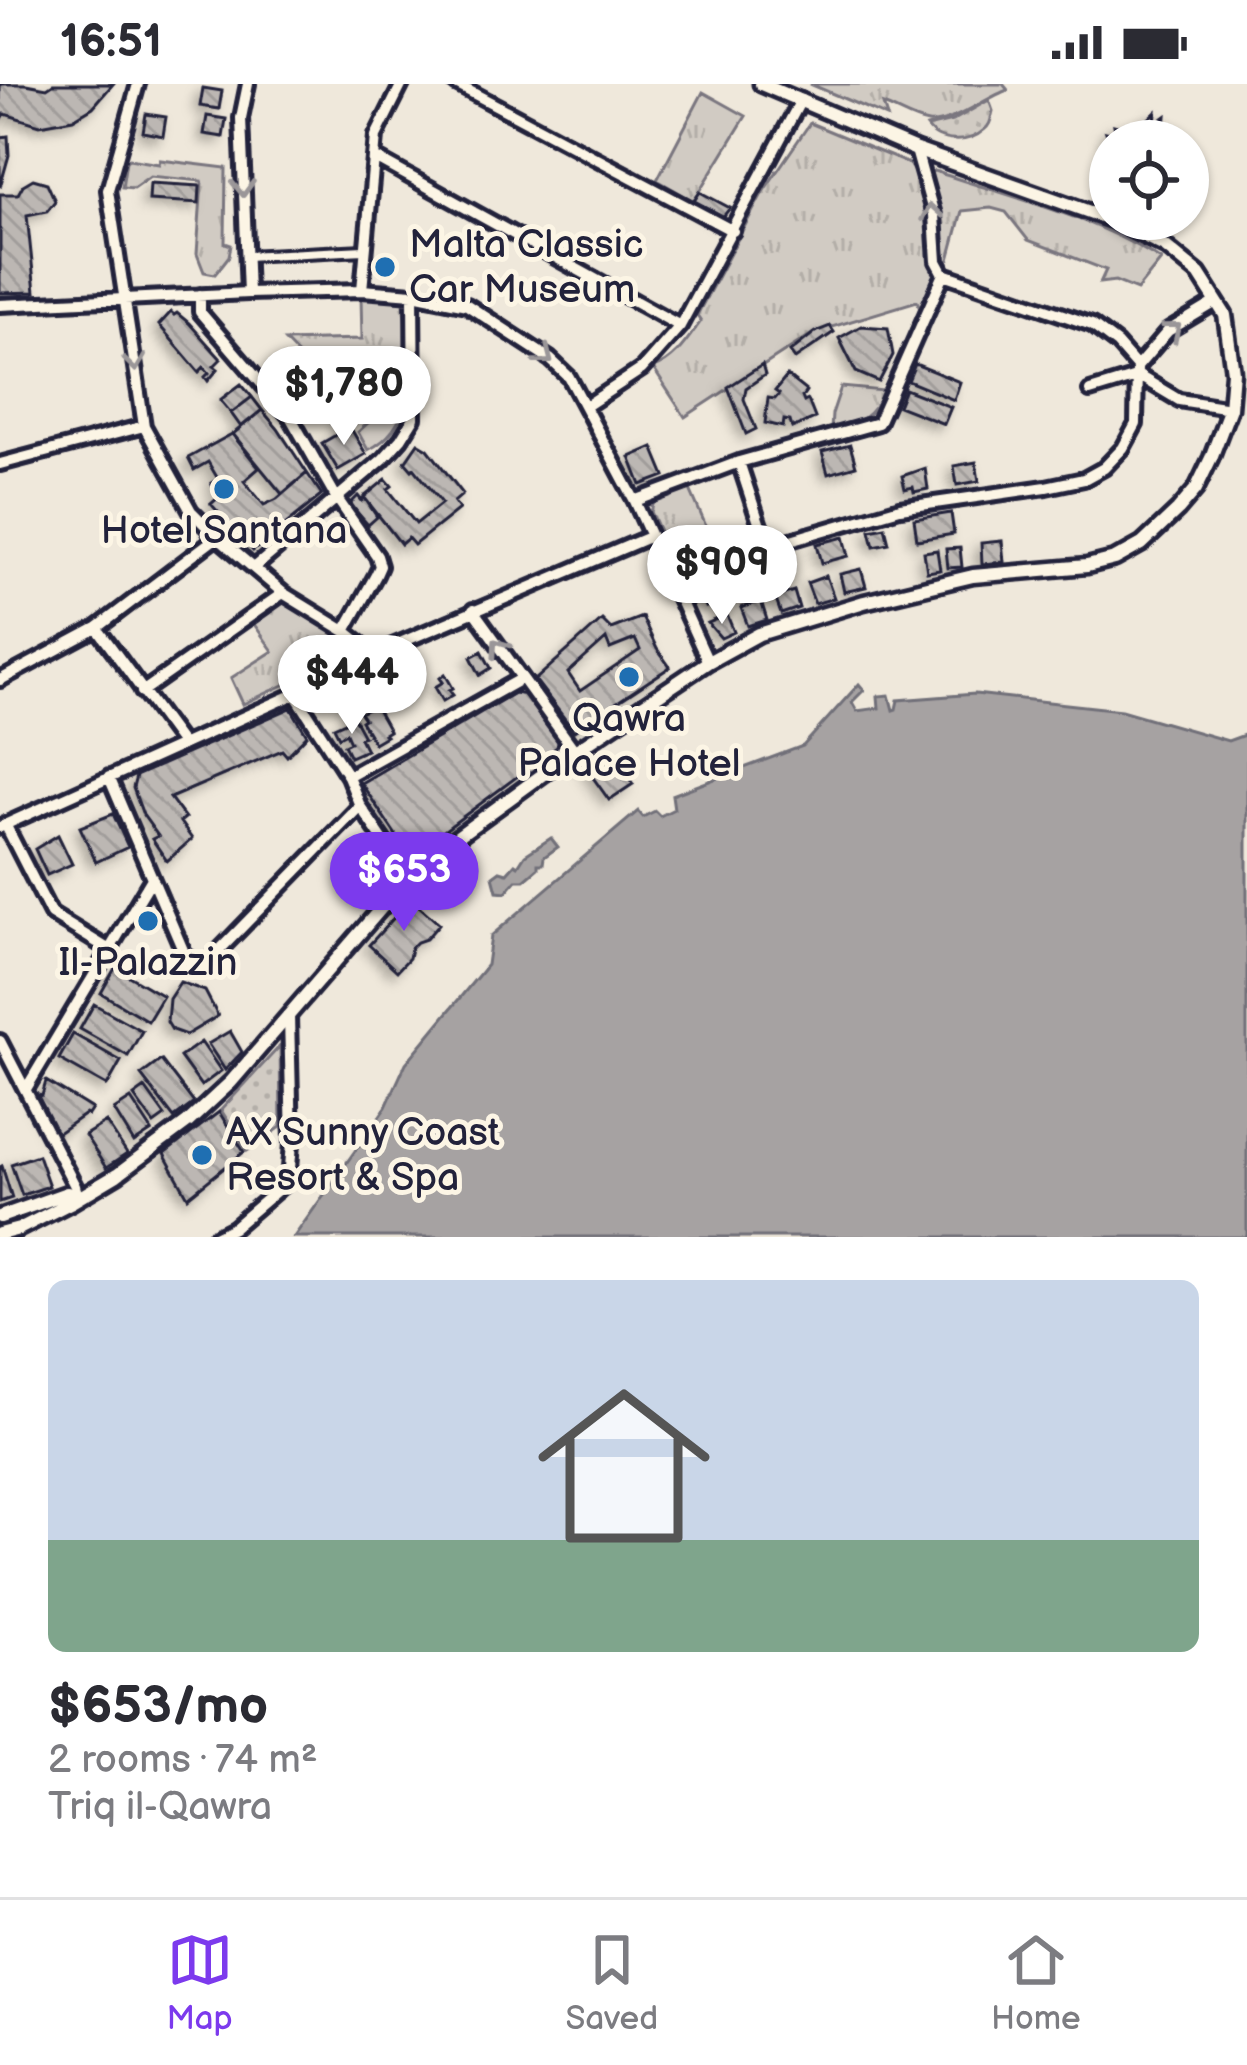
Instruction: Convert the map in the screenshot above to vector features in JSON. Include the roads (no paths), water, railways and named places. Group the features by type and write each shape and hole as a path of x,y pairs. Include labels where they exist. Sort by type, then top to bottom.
{"street":[{"path":"138,84 108,190 144,426 191,511 217,537 283,593 374,654"},
{"path":"248,84 241,118 248,293"},
{"path":"362,290 376,136 402,84"},
{"path":"456,84 733,231"},
{"path":"0,1234 19,1229 117,1174 188,1122 231,1082 408,877 575,751 708,662 759,634 864,602 973,576 1115,560 1142,544 1196,489 1230,409 1233,372 1225,315 1199,274 1166,247 1112,220 916,150 761,84"},
{"path":"586,406 642,369 680,326 801,100"},
{"path":"916,150 934,214 937,261 944,274 1091,325 1117,344 1138,372 1179,400 1230,409"},
{"path":"374,158 680,326"},
{"path":"246,256 364,250"},
{"path":"635,501 739,462 878,423 944,274"},
{"path":"0,304 362,290 412,293 467,305 550,359 568,377 635,501 708,662"},
{"path":"254,568 382,459 414,418 412,293"},
{"path":"200,295 200,312 291,418 377,556 380,566 345,632"},
{"path":"1090,391 1138,372 1168,331 1216,302"},
{"path":"672,585 767,547 900,508 1084,479 1104,468 1123,448 1136,424 1138,372"},
{"path":"0,464 144,426"},
{"path":"739,462 767,547"},
{"path":"0,680 97,628 217,537"},
{"path":"108,949 51,914 3,825 296,694 374,654 649,537"},
{"path":"142,692 283,593"},
{"path":"473,610 575,751"},
{"path":"97,628 182,744"},
{"path":"348,776 521,679"},
{"path":"296,694 348,776 360,806 408,877"},
{"path":"110,777 188,962 202,967 360,806"},
{"path":"26,1089 151,880"},
{"path":"215,1237 233,1228 289,1180 289,1016"},
{"path":"0,1043 78,1197"},
{"path":"0,1217 67,1193 78,1197"}],"place":[{"name":"Malta Classic Car Museum","path":"385,267"},
{"name":"Hotel Santana","path":"224,489"},
{"name":"Qawra Palace Hotel","path":"629,677"},
{"name":"Il-Palazzin","path":"148,921"},
{"name":"AX Sunny Coast Resort & Spa","path":"202,1155"}]}
